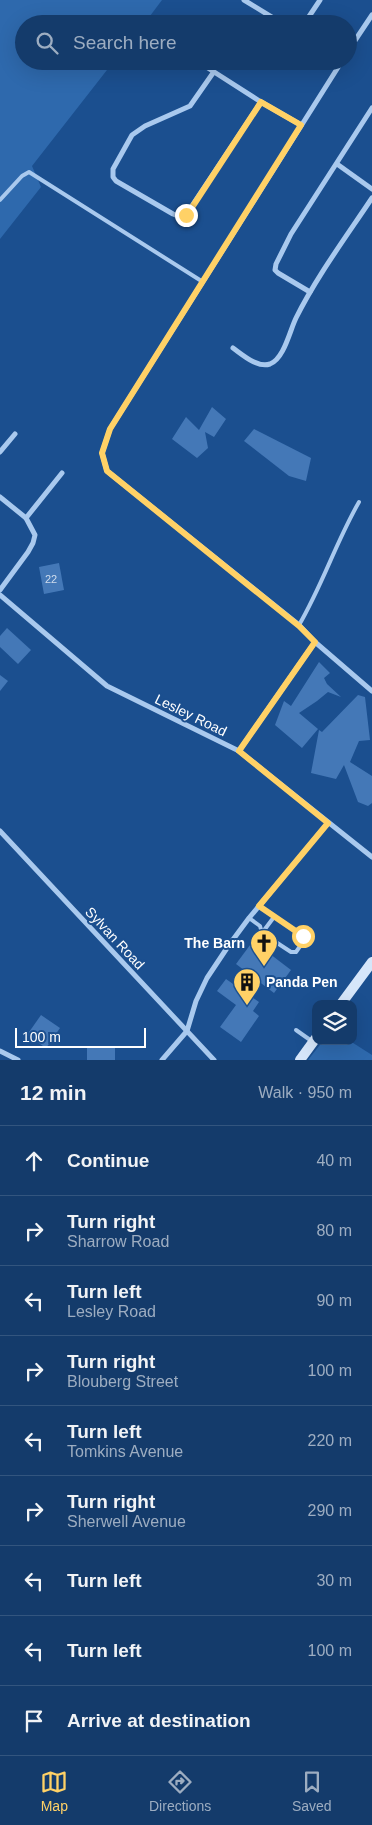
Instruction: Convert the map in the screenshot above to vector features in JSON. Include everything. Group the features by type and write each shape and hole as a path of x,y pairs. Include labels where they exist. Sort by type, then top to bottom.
{"street":[{"path":"244,0 268,15"},
{"path":"310,15 320,0"},
{"path":"357,38 372,15"},
{"path":"209,70 301,125"},
{"path":"336,70 110,429 102,453 107,471 299,626 372,691"},
{"path":"213,73 190,106 145,126 132,135 113,169 113,177 116,181 173,214 178,216 186,215 261,102"},
{"path":"310,292 278,273 275,270 276,264 291,234 372,108"},
{"path":"337,164 372,189"},
{"path":"233,348 253,362 270,364 275,361 283,349 294,321 310,292 372,198"},
{"path":"0,452 15,434"},
{"path":"26,518 62,472"},
{"path":"0,497 26,518 34,535 33,543 0,590"},
{"name":"Lesley Road","path":"0,595 107,686 239,751 372,857"},
{"path":"239,751 315,642"},
{"path":"162,1060 187,1031 196,1001 207,978 249,918 328,823"},
{"name":"Sylvan Road","path":"0,831 214,1060"},
{"path":"344,1000 372,962"},
{"path":"300,1060 312,1043"},
{"path":"0,1051 18,1060"}],"lane":[{"path":"0,200 22,176 29,172 204,282"},
{"path":"299,626 325,575 343,530 360,502"},
{"path":"249,918 260,926 262,932 294,953 303,942 303,936 259,906"},
{"path":"262,932 272,915"},
{"path":"296,1030 312,1039"}],"shaded area":[{"path":"0,0 162,0 151,15 15,15 15,70 107,70 32,166 41,187 0,239"},
{"path":"320,1045 356,1045 372,1055 372,1060 308,1060"}],"building":[{"path":"212,407 226,419 214,437 205,432 208,448 197,458 172,439 186,417 199,430"},
{"path":"254,429 311,458 306,481 289,476 244,441"},
{"path":"59,563 64,590 44,594 39,567"},
{"path":"7,628 31,650 18,664 0,647 0,636"},
{"path":"319,662 330,673 324,678 327,684 341,697 328,692 299,713 318,729 302,748 275,725 284,701 291,706"},
{"path":"0,675 8,681 0,691"},
{"path":"358,695 365,697 370,740 359,741 350,762 372,776 372,803 368,806 358,802 344,765 336,779 311,773 319,730 322,732"},
{"name":"The Barn","path":"253,941 291,970 274,993 236,964"},
{"name":"Panda Pen","path":"226,979 259,1002 253,1011 259,1016 241,1042 220,1027 236,1005 217,991"},
{"path":"41,1015 60,1028 46,1048 27,1035"},
{"path":"87,1048 115,1048 115,1060 87,1060"}],"place":[{"name":"The Barn","path":"264,967"},
{"name":"Panda Pen","path":"247,1006"}],"route":[{"path":"186,215 261,102 301,125 110,429 102,453 107,471 299,626 315,642 239,751 328,823 259,906 303,936"}]}
